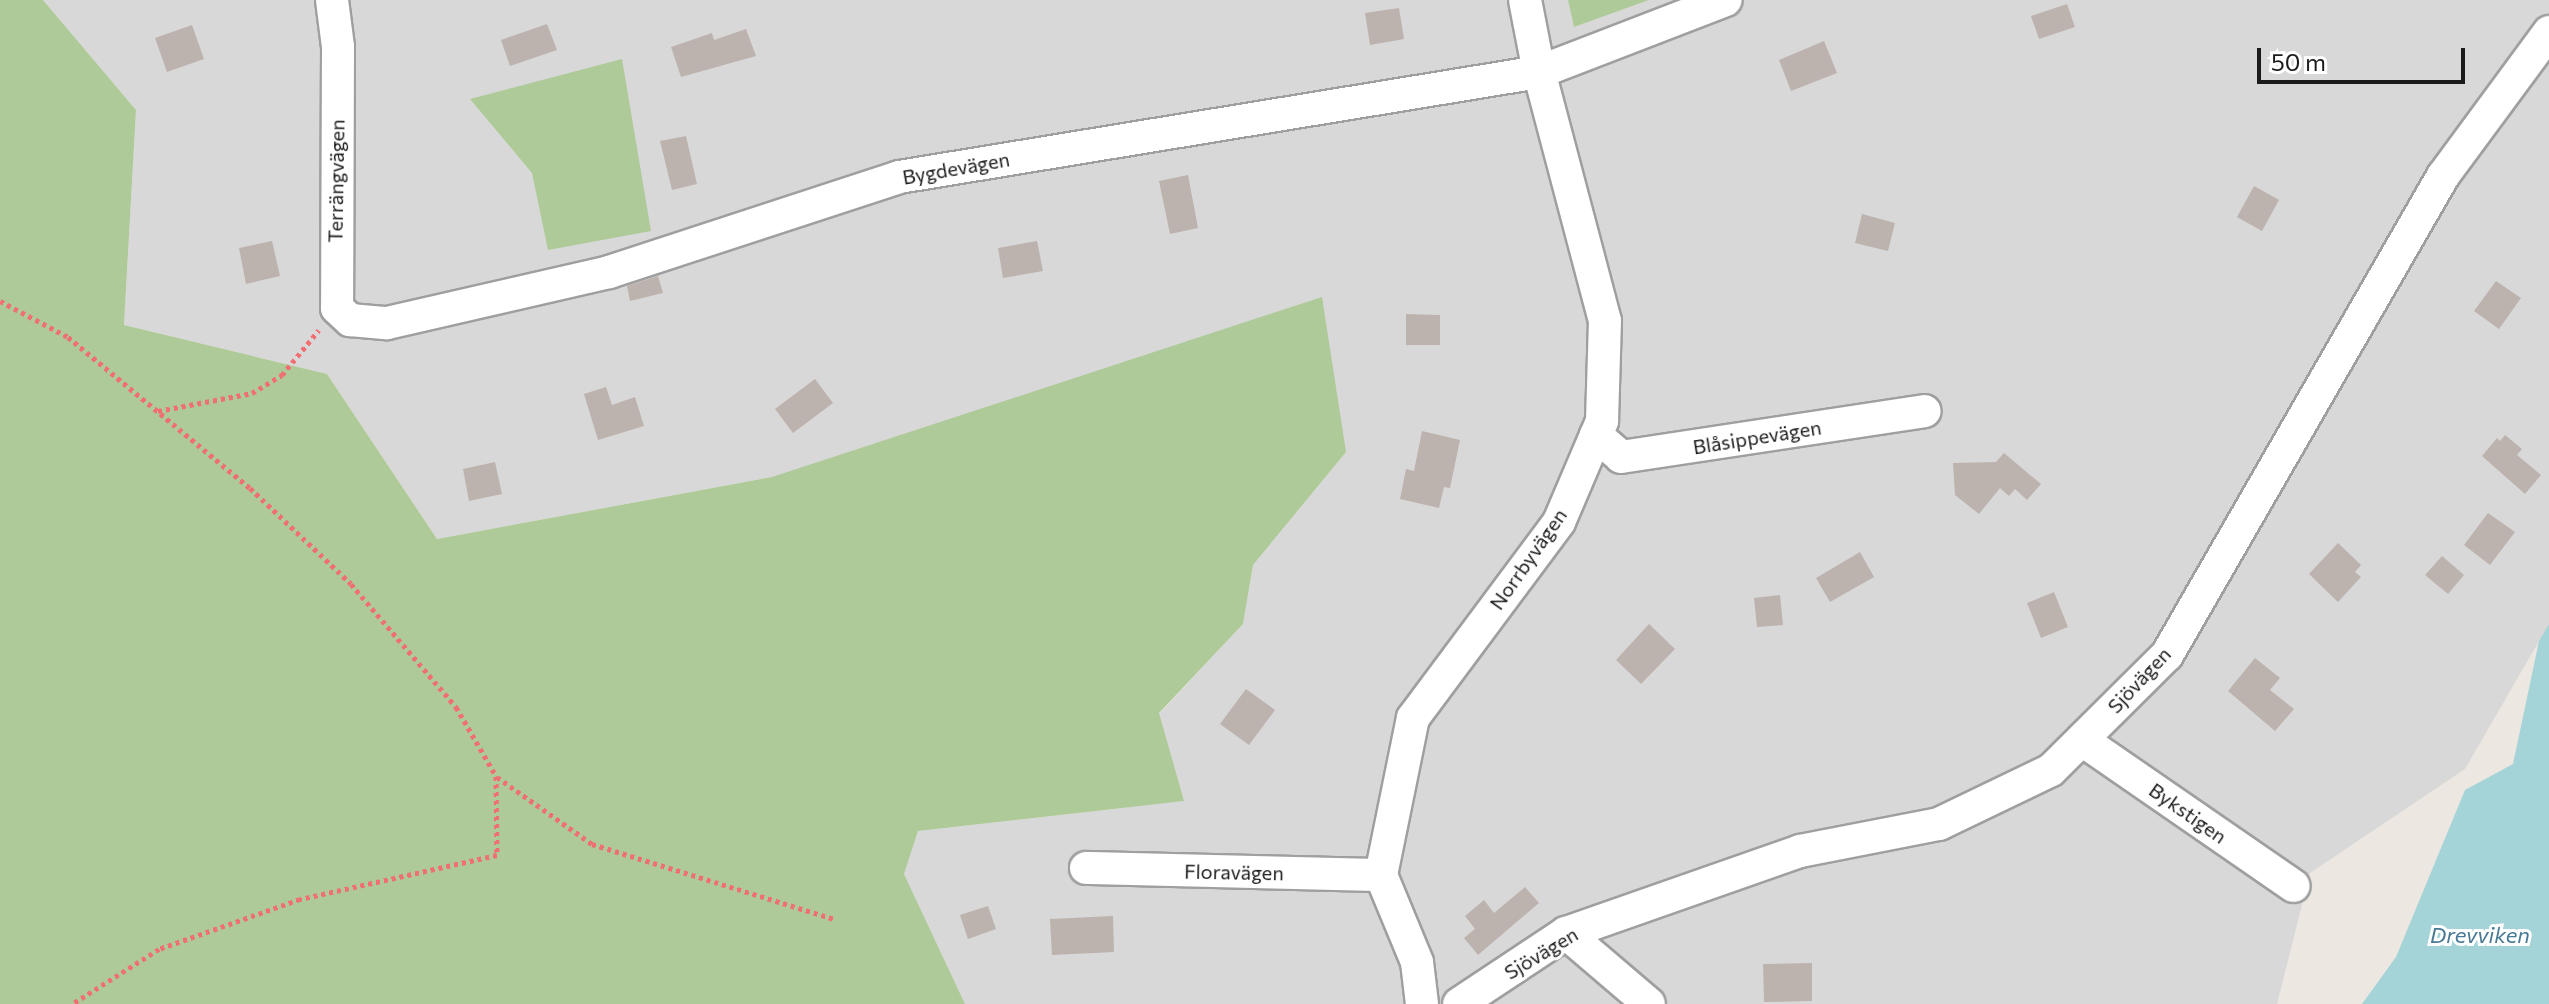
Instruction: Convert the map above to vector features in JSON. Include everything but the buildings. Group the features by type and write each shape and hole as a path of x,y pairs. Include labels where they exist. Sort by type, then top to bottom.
{"street":[{"name":"Terrängvägen","path":"332,0 338,47 337,308 343,313"},
{"name":"Norrbyvägen","path":"1381,875 1413,718 1559,522 1602,421 1605,321 1539,72 1525,0"},
{"name":"Bygdevägen","path":"343,313 350,320 387,323 609,272 899,177 1539,72 1726,0"},
{"name":"Sjövägen","path":"1459,1004 1566,933 1800,851 1939,824 2051,770 2167,655 2443,176 2549,32"},
{"name":"Blåsippevägen","path":"1596,435 1621,457 1925,411"},
{"name":"Bykstigen","path":"2082,740 2294,886"},
{"name":"Floravägen","path":"1086,868 1381,875"},
{"path":"1381,875 1417,962 1422,1004"},
{"path":"1566,933 1649,1004"}],"path":[{"path":"0,301 68,337 250,488 351,584 456,707 496,776 592,844 834,919"},
{"path":"158,411 252,393 282,375 324,324 343,313"},
{"path":"72,1004 159,949 300,899 497,855 496,776"}],"shaded area":[{"path":"43,0 1568,0 1574,27 1649,0 2549,0 2549,624 2465,769 2310,873 2277,1004 965,1004 904,874 918,831 1183,801 1159,714 1243,624 1253,565 1346,452 772,477 437,539 327,374 124,325 136,110"}],"green space":[{"path":"0,0 43,0 136,110 124,325 327,374 437,539 772,477 1322,297 1346,452 1253,565 1243,624 1159,713 1184,801 918,831 904,874 965,1004 0,1004"},
{"path":"1568,0 1649,0 1574,27"},
{"path":"622,59 651,231 548,250 532,173 470,99"}],"water":[{"name":"Drevviken","path":"2549,624 2549,1004 2362,1004 2396,957 2465,790 2513,764 2539,641"}]}
